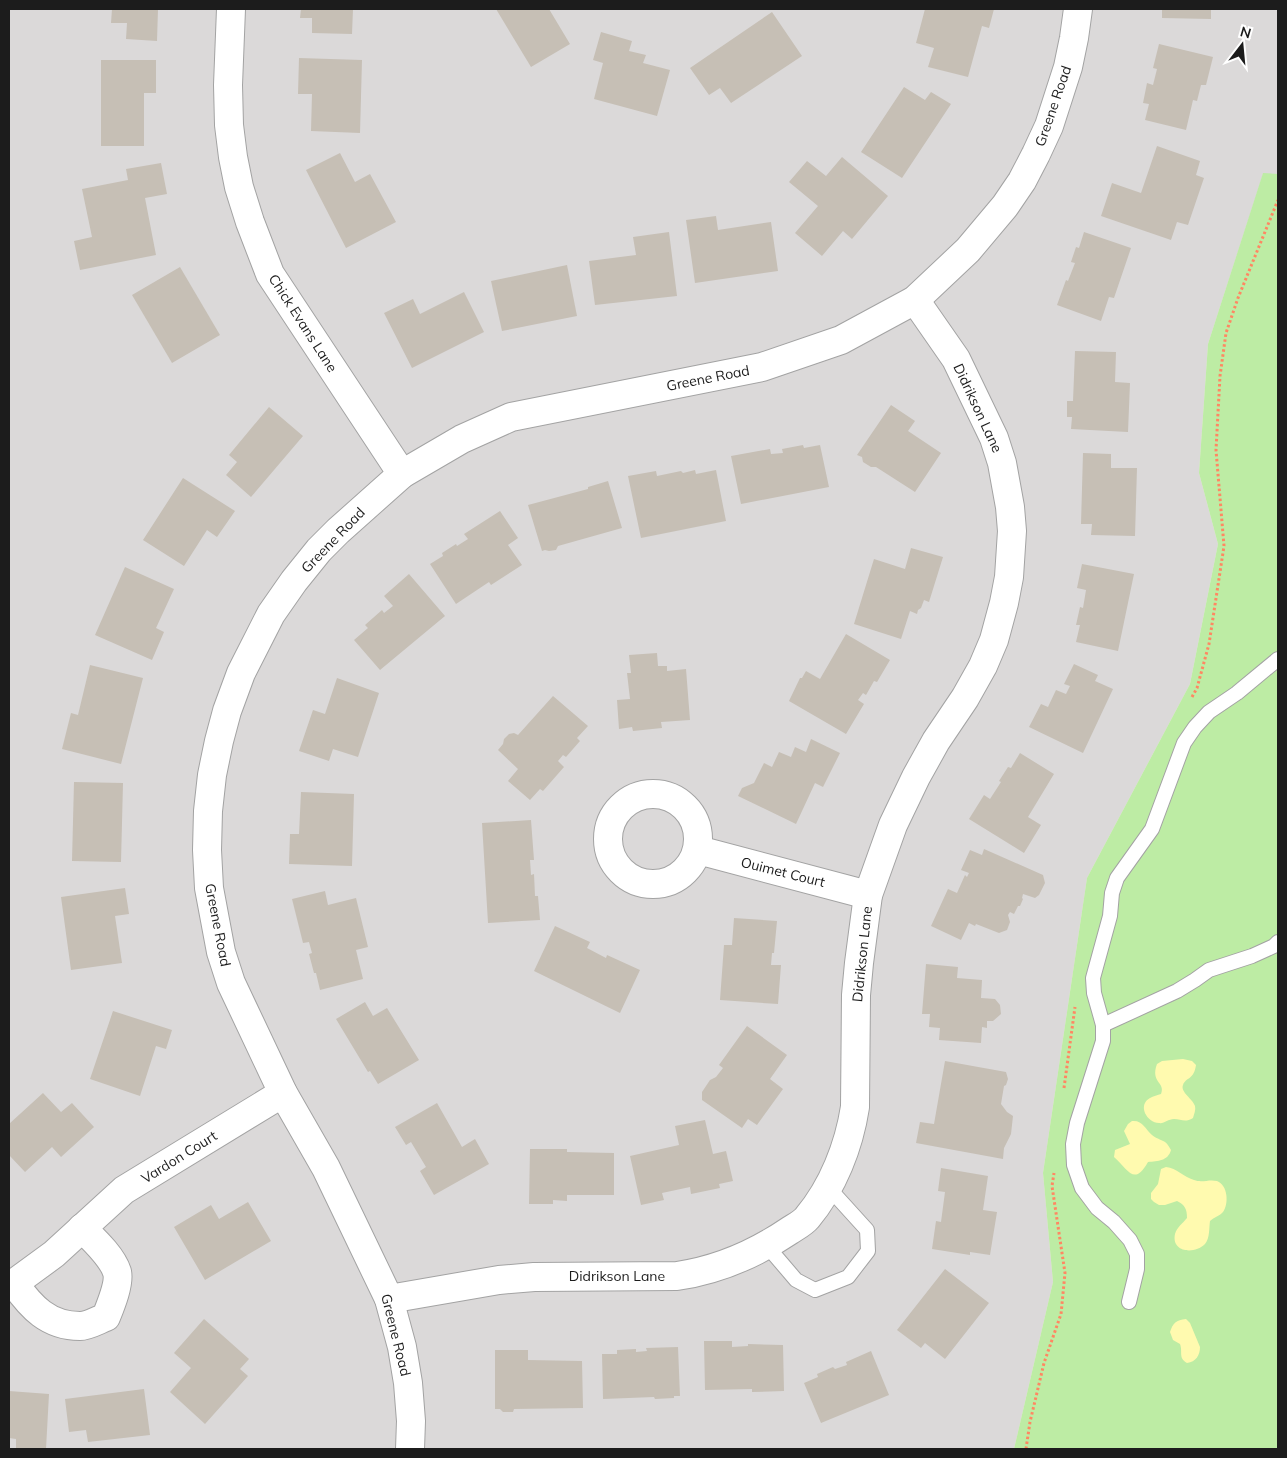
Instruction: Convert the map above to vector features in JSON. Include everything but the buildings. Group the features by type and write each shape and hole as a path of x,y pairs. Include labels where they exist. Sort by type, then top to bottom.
{"street":[{"name":"Chick Evans Lane","path":"231,9 228,85 229,125 239,187 250,222 270,274 402,474"},
{"name":"Greene Road","path":"410,1449 411,1421 408,1383 402,1347 389,1299 326,1168 283,1093 231,983 221,952 209,888 207,850 208,811 212,775 219,741 238,680 271,614 319,550 402,474 462,439 510,417 762,367 841,340 915,300 968,250 1005,206 1036,154 1049,126 1068,68 1078,9"},
{"name":"Didrikson Lane","path":"389,1299 499,1280 534,1277 677,1276 691,1274 722,1266 767,1246 806,1219 828,1187 847,1143 855,1106 856,995 868,894 893,825 916,777 983,666 994,640 1009,577 1012,531 1010,507 1002,464 994,438 956,359 915,300"},
{"name":"Ouimet Court","path":"698,850 868,894"},
{"name":"Vardon Court","path":"82,1228 104,1250 117,1272 114,1296 106,1317 81,1326 53,1322 30,1304 12,1285 54,1254 82,1228 124,1190 283,1093"}],"lane":[{"path":"1129,1302 1137,1269 1137,1254 1130,1240 1114,1222 1097,1208 1082,1188 1074,1166 1073,1144 1077,1122 1103,1041 1104,1025 1094,993 1093,978 1110,916 1112,893 1117,878 1152,829 1184,743 1195,727 1209,712 1237,693 1278,659"},
{"path":"1104,1025 1177,991 1209,970 1252,956 1274,946 1278,942"},
{"path":"767,1246 796,1280 815,1290 848,1277 868,1252 867,1230 828,1187"}],"shaded area":[{"path":"9,9 1278,9 1278,174 1263,174 1208,344 1199,473 1218,544 1190,684 1087,878 1043,1173 1053,1282 1014,1449 9,1449"}],"green space":[{"path":"1263,173 1278,174 1278,1449 1014,1449 1053,1282 1043,1173 1087,878 1190,684 1218,544 1199,473 1208,344"}],"sand":[{"path":"1183,1059 1192,1061 1196,1065 1194,1073 1183,1085 1183,1090 1195,1106 1193,1118 1188,1120 1174,1119 1161,1123 1155,1122 1147,1117 1144,1105 1151,1097 1161,1094 1162,1087 1155,1075 1157,1064 1162,1061"},
{"path":"1132,1121 1141,1123 1152,1135 1165,1142 1171,1150 1170,1154 1165,1158 1159,1161 1148,1162 1135,1175 1114,1157 1115,1150 1130,1144 1124,1131"},
{"path":"1166,1167 1197,1181 1217,1181 1221,1183 1225,1190 1227,1200 1225,1209 1210,1221 1207,1242 1195,1250 1184,1250 1176,1245 1175,1234 1177,1229 1187,1218 1184,1206 1177,1201 1159,1205 1151,1199 1151,1193 1158,1184 1161,1169"},
{"path":"1186,1319 1190,1323 1200,1347 1197,1358 1187,1363 1182,1357 1180,1344 1173,1340 1170,1332 1175,1322"}]}
